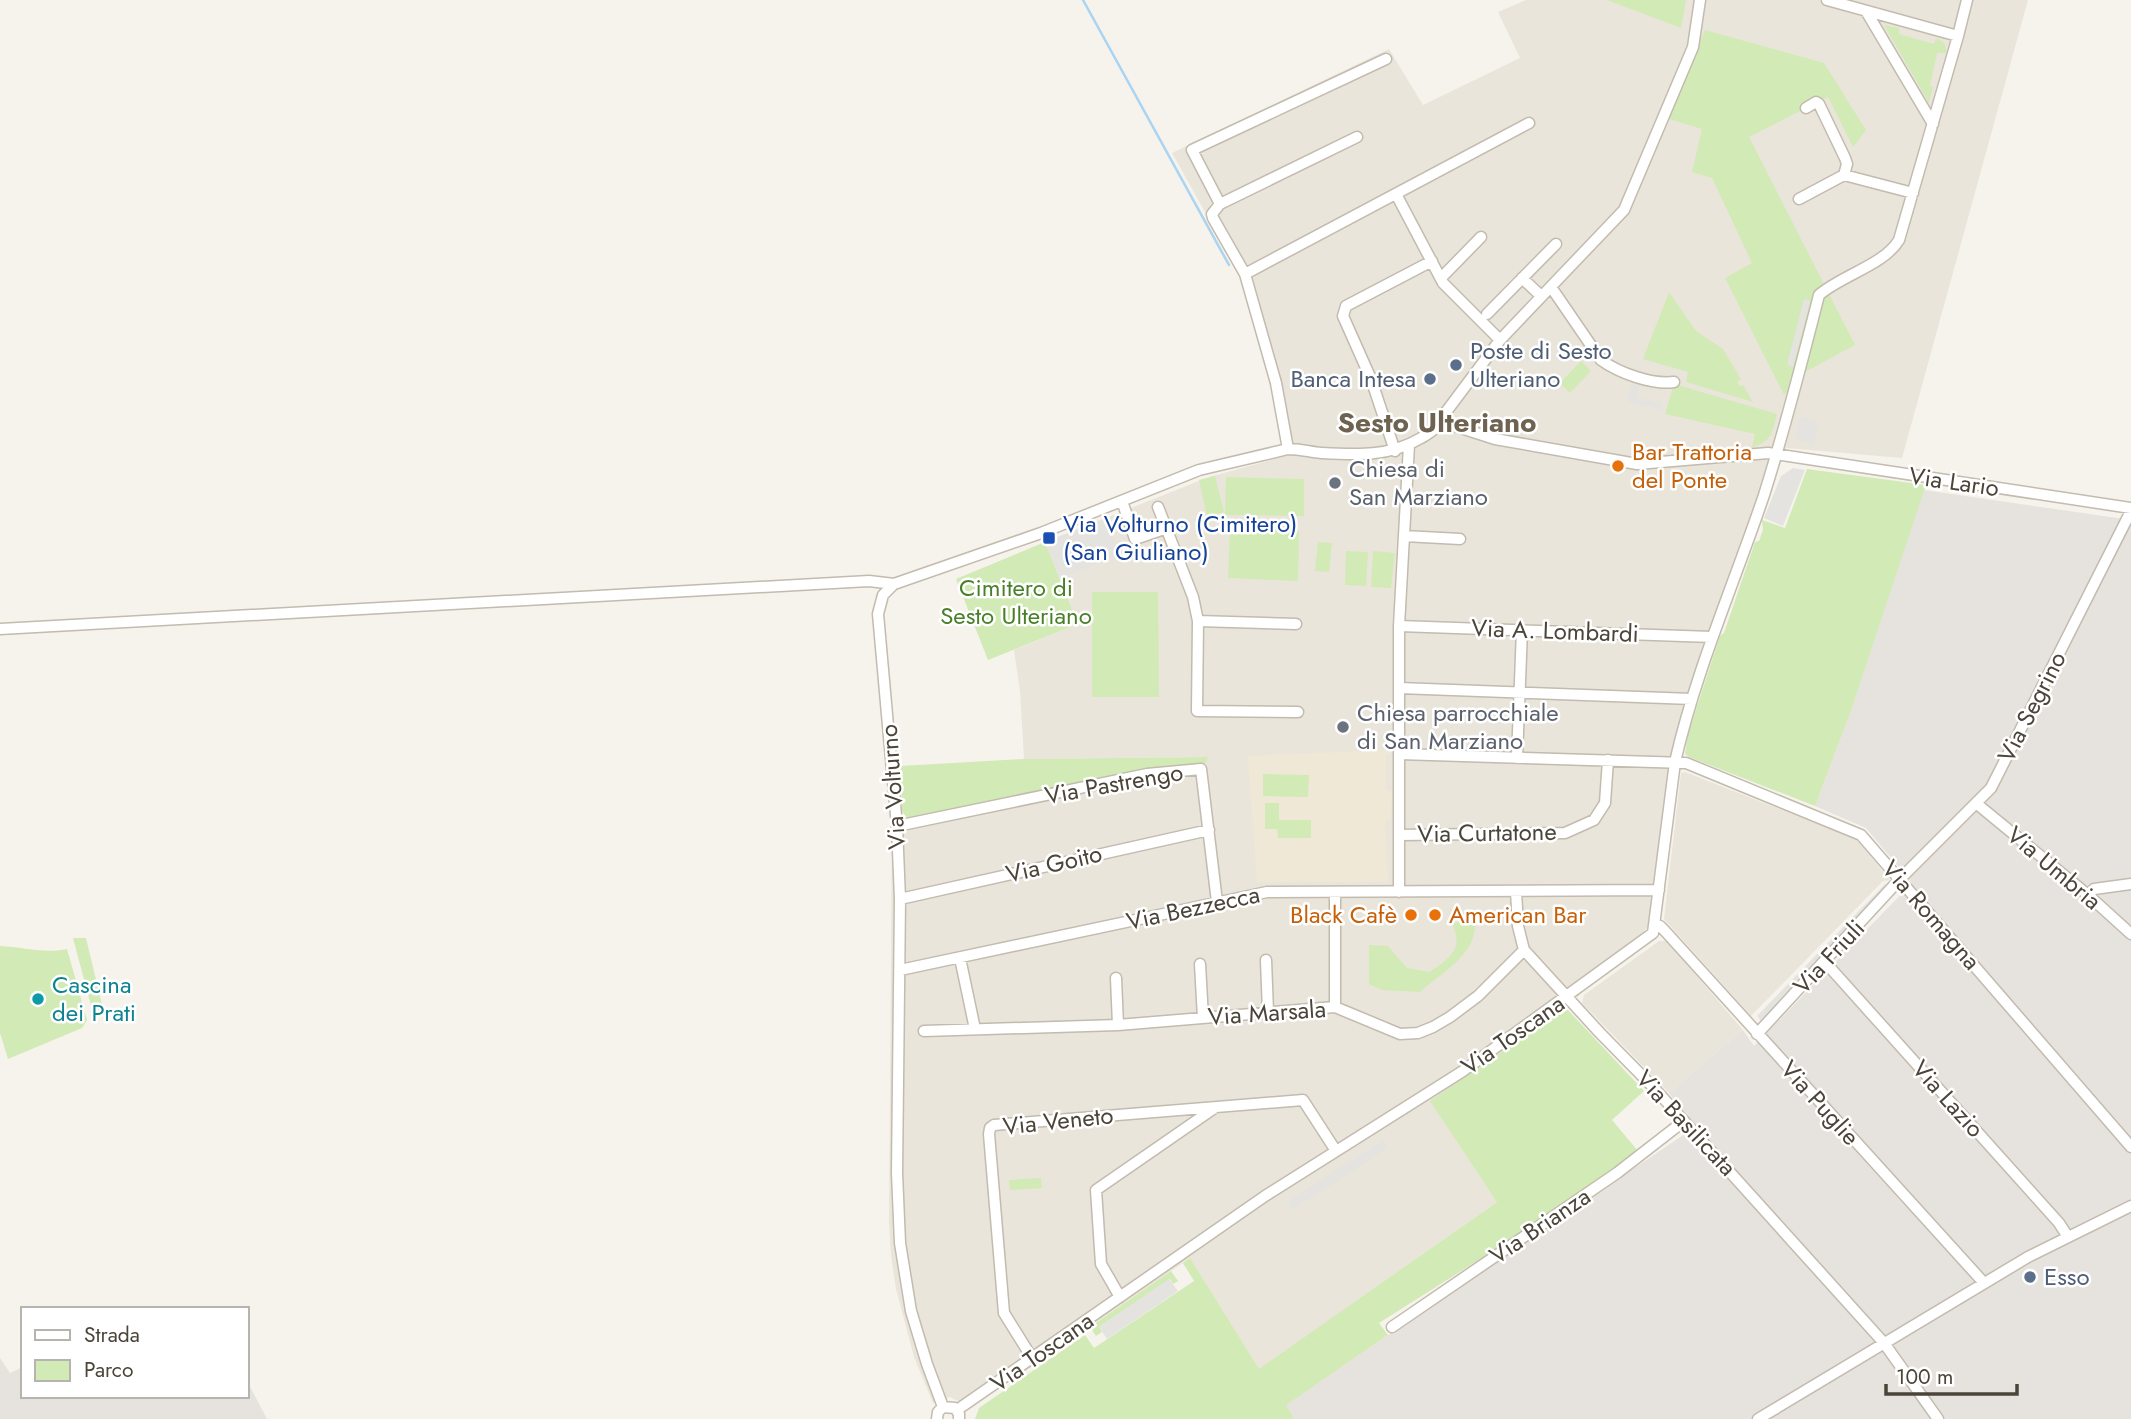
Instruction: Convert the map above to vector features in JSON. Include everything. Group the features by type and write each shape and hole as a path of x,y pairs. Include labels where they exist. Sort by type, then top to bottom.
{"street":[{"path":"0,629 869,581 894,584 1041,533 1199,470 1289,449 1317,453 1395,451 1409,445 1442,422 1443,416 1500,340 1624,209 1693,47 1700,0"},
{"path":"1826,0 1958,36"},
{"path":"1655,925 1675,762 1712,637 1777,455 1819,295 1829,286 1892,251 1899,240 1967,0"},
{"path":"1866,11 1933,124"},
{"path":"1220,204 1192,150 1386,59"},
{"path":"1806,108 1819,104 1845,158 1847,164 1844,175"},
{"path":"1245,274 1529,123"},
{"path":"1289,449 1276,383 1245,274 1212,214 1220,204 1357,137"},
{"path":"1799,199 1844,175 1913,193"},
{"path":"1396,194 1441,278 1500,340"},
{"path":"1441,278 1481,237"},
{"path":"1487,313 1556,244"},
{"path":"1395,451 1371,379 1343,311 1346,306 1432,261"},
{"path":"1522,278 1542,296"},
{"path":"1550,287 1601,360 1608,365 1663,384 1674,382"},
{"name":"Via Lario","path":"1442,422 1495,439 1637,464 1768,453 2131,509"},
{"path":"1399,892 1399,626 1409,445"},
{"path":"1122,501 1135,539 1167,528"},
{"path":"1158,507 1193,597 1198,621 1197,711 1298,712"},
{"name":"Via Segrino","path":"1900,880 1991,788 2131,509"},
{"path":"1404,536 1460,539"},
{"name":"Via Volturno","path":"894,584 883,595 878,614 897,826 900,899 897,1173 900,1243 911,1311 943,1407"},
{"path":"1198,621 1296,624"},
{"name":"Via A. Lombardi","path":"1399,626 1712,637"},
{"path":"1517,758 1522,630"},
{"path":"1399,688 1692,699"},
{"name":"Via Romagna","path":"1399,754 1686,763 1861,835 2131,1147"},
{"name":"Via Curtatone","path":"1399,835 1565,833 1594,820 1605,803 1608,760"},
{"name":"Via Pastrengo","path":"897,826 1147,774 1201,769 1217,902"},
{"name":"Via Umbria","path":"1977,804 2131,934"},
{"name":"Via Goito","path":"900,899 1209,830"},
{"name":"Via Friuli","path":"1757,1034 1900,880"},
{"path":"2088,895 2095,889 2131,884"},
{"name":"Via Bezzecca","path":"900,970 1267,892 1659,890"},
{"path":"1516,891 1518,926 1524,950"},
{"path":"1335,892 1335,1007"},
{"name":"Via Toscana","path":"958,1415 1032,1358 1265,1196 1463,1072 1653,933 1655,925"},
{"name":"Via Puglie","path":"1655,925 1660,926 1984,1283"},
{"name":"Via Basilicata","path":"1524,950 1684,1121 1884,1343 1938,1419"},
{"name":"Via Marsala","path":"924,1031 1118,1025 1335,1007 1400,1034 1418,1032 1450,1017 1478,996 1524,950"},
{"path":"960,958 975,1030"},
{"path":"1266,960 1268,1013"},
{"name":"Via Lazio","path":"1825,962 2050,1212 2068,1237"},
{"path":"1200,964 1203,1018"},
{"path":"1116,978 1118,1025"},
{"name":"Via Veneto","path":"1032,1358 1004,1313 990,1128 994,1125 1303,1100 1336,1151"},
{"path":"1120,1297 1101,1264 1096,1190 1219,1106"},
{"name":"Via Brianza","path":"1392,1327 1617,1173 1684,1121"},
{"path":"1758,1419 1984,1283 2131,1206"},
{"path":"937,1419 938,1412 943,1407 951,1406 958,1415"}],"shaded area":[{"path":"1526,0 2028,0 1902,458 1786,448 1673,756 1650,925 1566,1008 1431,1101 1498,1201 1259,1370 1190,1258 971,1408 950,1397 933,1403 914,1357 896,1289 891,1256 892,823 1149,768 1206,763 1207,757 1024,759 1020,691 1014,650 1078,624 1045,542 1209,477 1289,455 1242,278 1172,153 1389,49 1423,105 1520,58 1498,12"},
{"path":"1804,299 1810,301 1793,367 1787,365"},
{"path":"1634,379 1641,381 1637,397 1663,404 1661,410 1626,401"},
{"path":"1800,417 1819,423 1814,444 1795,440"},
{"path":"1793,468 1805,470 1783,526 1764,518 1781,476"},
{"path":"1924,490 2131,520 2131,1419 1294,1419 1285,1405 1695,1127 1669,1093 1743,1030 1754,1046 1912,883 1866,828 1815,806 1851,711"},
{"path":"1107,518 1121,555 1060,578 1045,542"},
{"path":"1391,750 1391,754 1386,755 1386,790 1392,791 1390,820 1385,821 1388,882 1257,882 1248,756"},
{"path":"1685,772 1856,839 1890,880 1883,881 1751,1016 1664,919 1681,773"},
{"path":"1885,884 1888,888 1761,1021 1757,1016"},
{"path":"1659,941 1667,941 1743,1030 1669,1093 1582,1003 1584,995"},
{"path":"1383,1140 1388,1148 1292,1210 1287,1202"},
{"path":"1169,1279 1178,1291 1107,1339 1099,1327"},
{"path":"0,1358 10,1373 21,1368 21,1398 248,1398 248,1383 267,1419 0,1419"}],"green space":[{"path":"1607,0 1686,0 1681,28"},
{"path":"1884,25 1899,28 1899,34 1934,44 1936,39 1944,43 1946,53 1937,53 1929,103"},
{"path":"1705,30 1824,63 1866,130 1853,147 1828,97 1749,137 1855,345 1801,374 1784,395 1725,278 1752,263 1712,178 1692,172 1702,129 1666,118"},
{"path":"1669,292 1696,331 1723,349 1741,379 1737,382 1740,386 1743,385 1753,402 1686,382 1688,372 1643,359"},
{"path":"1581,361 1591,371 1570,393 1560,383"},
{"path":"1674,384 1777,414 1770,435 1763,443 1752,447 1755,434 1665,414"},
{"path":"1807,469 1926,485 1851,711 1815,806 1685,754 1688,734 1720,636 1724,633 1755,542 1759,541 1763,530 1762,520 1785,528"},
{"path":"1215,476 1224,512 1207,516 1199,480"},
{"path":"1226,477 1304,479 1304,516 1225,515"},
{"path":"1230,528 1299,531 1298,581 1228,578"},
{"name":"Cimitero di Sesto Ulteriano","path":"1045,542 1078,624 988,660 956,579"},
{"path":"1318,542 1332,543 1329,572 1315,571"},
{"path":"1346,551 1368,552 1366,586 1345,585"},
{"path":"1373,551 1395,553 1391,588 1371,587"},
{"path":"1092,592 1158,592 1159,697 1092,697"},
{"path":"1208,757 1206,763 1149,768 908,820 902,811 900,766 1024,759"},
{"path":"1263,774 1309,775 1308,797 1263,796"},
{"path":"1265,803 1279,803 1279,820 1311,820 1311,838 1278,838 1277,829 1265,829"},
{"path":"1475,922 1474,934 1464,954 1420,992 1382,990 1369,984 1369,945 1388,946 1407,968 1429,972 1443,963 1456,946 1457,939 1451,923"},
{"path":"73,938 86,938 104,1013 94,1017"},
{"path":"0,946 43,951 67,949 87,1020 82,1028 8,1059 0,1033"},
{"path":"1566,1008 1644,1091 1612,1120 1638,1151 1518,1235 1379,1323 1388,1335 1286,1405 1294,1419 975,1419 979,1408 1085,1335 1094,1348 1194,1281 1183,1263 1190,1258 1259,1369 1497,1202 1430,1101"},
{"path":"1041,1178 1042,1188 1010,1190 1009,1180"},
{"path":"1171,1271 1178,1281 1173,1284 1170,1279 1099,1327 1102,1332 1096,1336 1090,1327"}],"waterway":[{"path":"1083,0 1229,265"}],"place":[{"name":"Poste di Sesto Ulteriano","path":"1456,365"},
{"name":"Banca Intesa","path":"1430,379"},
{"name":"Bar Trattoria del Ponte","path":"1618,466"},
{"name":"Chiesa di San Marziano","path":"1335,483"},
{"name":"Via Volturno (Cimitero) (San Giuliano)","path":"1049,538"},
{"name":"Chiesa parrocchiale di San Marziano","path":"1343,727"},
{"name":"Black Cafè","path":"1411,915"},
{"name":"American Bar","path":"1435,915"},
{"name":"Cascina dei Prati","path":"38,999"},
{"name":"Esso","path":"2030,1277"}],"district":[{"name":"Sesto Ulteriano","path":"1437,422"}]}
